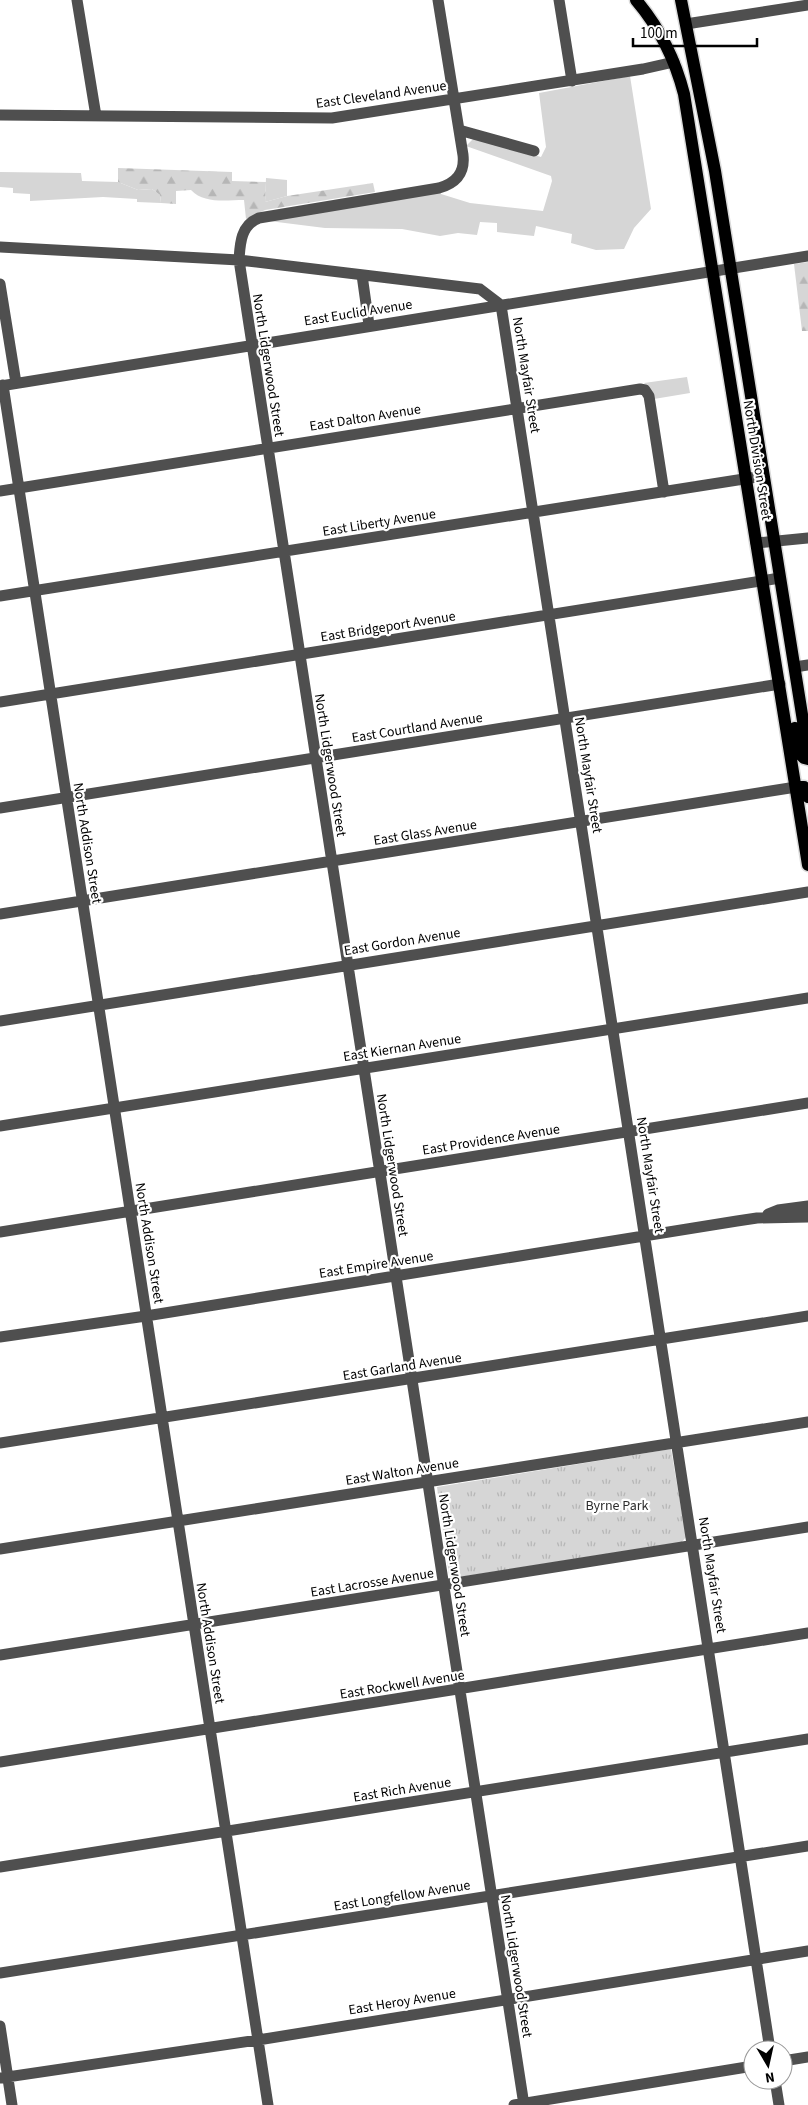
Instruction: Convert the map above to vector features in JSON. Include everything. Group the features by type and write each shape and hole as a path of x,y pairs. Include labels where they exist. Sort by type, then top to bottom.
{"main road":[{"name":"North Division Street","path":"636,0 660,34 674,62 688,113 763,476 808,752"},
{"name":"North Division Street","path":"681,0 715,171 721,270 746,478 808,865"},
{"path":"783,706 791,707 799,753 808,759"},
{"path":"796,787 804,787 808,797"}],"street":[{"path":"77,0 96,116"},
{"path":"239,260 243,234 255,220 438,188 455,180 464,166 438,0"},
{"path":"559,0 572,81"},
{"path":"686,24 808,5"},
{"name":"East Cleveland Avenue","path":"0,115 332,118 572,81 674,62"},
{"path":"459,130 534,151"},
{"path":"0,247 239,260 480,289 501,305"},
{"name":"East Euclid Avenue","path":"1,385 808,256"},
{"name":"North Lidgerwood Street","path":"239,260 507,1999 520,2104"},
{"path":"362,275 369,326"},
{"path":"0,284 16,383"},
{"name":"North Mayfair Street","path":"501,305 628,1132 678,1442 768,2040"},
{"name":"North Addison Street","path":"1,385 268,2105"},
{"name":"East Dalton Avenue","path":"0,491 640,389 645,390 649,396 664,492"},
{"name":"East Liberty Avenue","path":"0,596 763,476"},
{"path":"756,542 808,538"},
{"name":"East Bridgeport Avenue","path":"0,702 780,578"},
{"path":"795,667 808,665"},
{"name":"East Courtland Avenue","path":"0,808 780,684"},
{"name":"East Glass Avenue","path":"0,914 796,787"},
{"name":"East Gordon Avenue","path":"0,1020 808,892"},
{"name":"East Kiernan Avenue","path":"0,1126 808,998"},
{"name":"East Providence Avenue","path":"0,1232 808,1103"},
{"name":"East Empire Avenue","path":"757,1218 778,1210 808,1206"},
{"name":"East Empire Avenue","path":"0,1337 146,1316 757,1218 808,1217"},
{"name":"East Garland Avenue","path":"0,1443 412,1380 808,1316"},
{"name":"East Walton Avenue","path":"0,1549 808,1422"},
{"name":"East Lacrosse Avenue","path":"0,1655 193,1626 808,1527"},
{"name":"East Rockwell Avenue","path":"0,1762 808,1633"},
{"name":"East Rich Avenue","path":"0,1867 808,1739"},
{"name":"East Longfellow Avenue","path":"0,1973 808,1846"},
{"name":"East Heroy Avenue","path":"4,2078 258,2040 808,1951"},
{"path":"0,2026 4,2078 12,2105"},
{"path":"793,2059 808,2057"},
{"path":"520,2104 743,2068"},
{"path":"777,2090 779,2105"}],"green space":[{"path":"630,76 651,209 634,228 624,249 596,250 571,243 572,234 536,226 534,236 497,232 497,223 480,222 477,235 458,233 440,236 402,229 325,228 269,221 441,191 441,194 470,203 543,211 552,181 551,176 466,146 475,137 541,157 546,147 539,93"},
{"path":"118,168 232,172 232,181 266,182 265,202 287,196 373,183 375,192 265,210 246,219 244,200 223,201 209,199 191,190 176,191 176,204 161,203 160,195 152,189 138,190 118,182"},
{"path":"0,172 81,173 82,181 118,182 138,190 152,189 160,195 161,203 137,202 137,199 103,197 30,201 30,194 13,193 13,188 0,187"},
{"path":"266,178 287,180 287,196 265,202"},
{"path":"808,262 808,331 802,331 794,264"},
{"path":"687,377 690,393 654,399 651,390 644,383"},
{"name":"Byrne Park","path":"671,1449 686,1537 682,1542 454,1578 449,1575 437,1487"}]}
